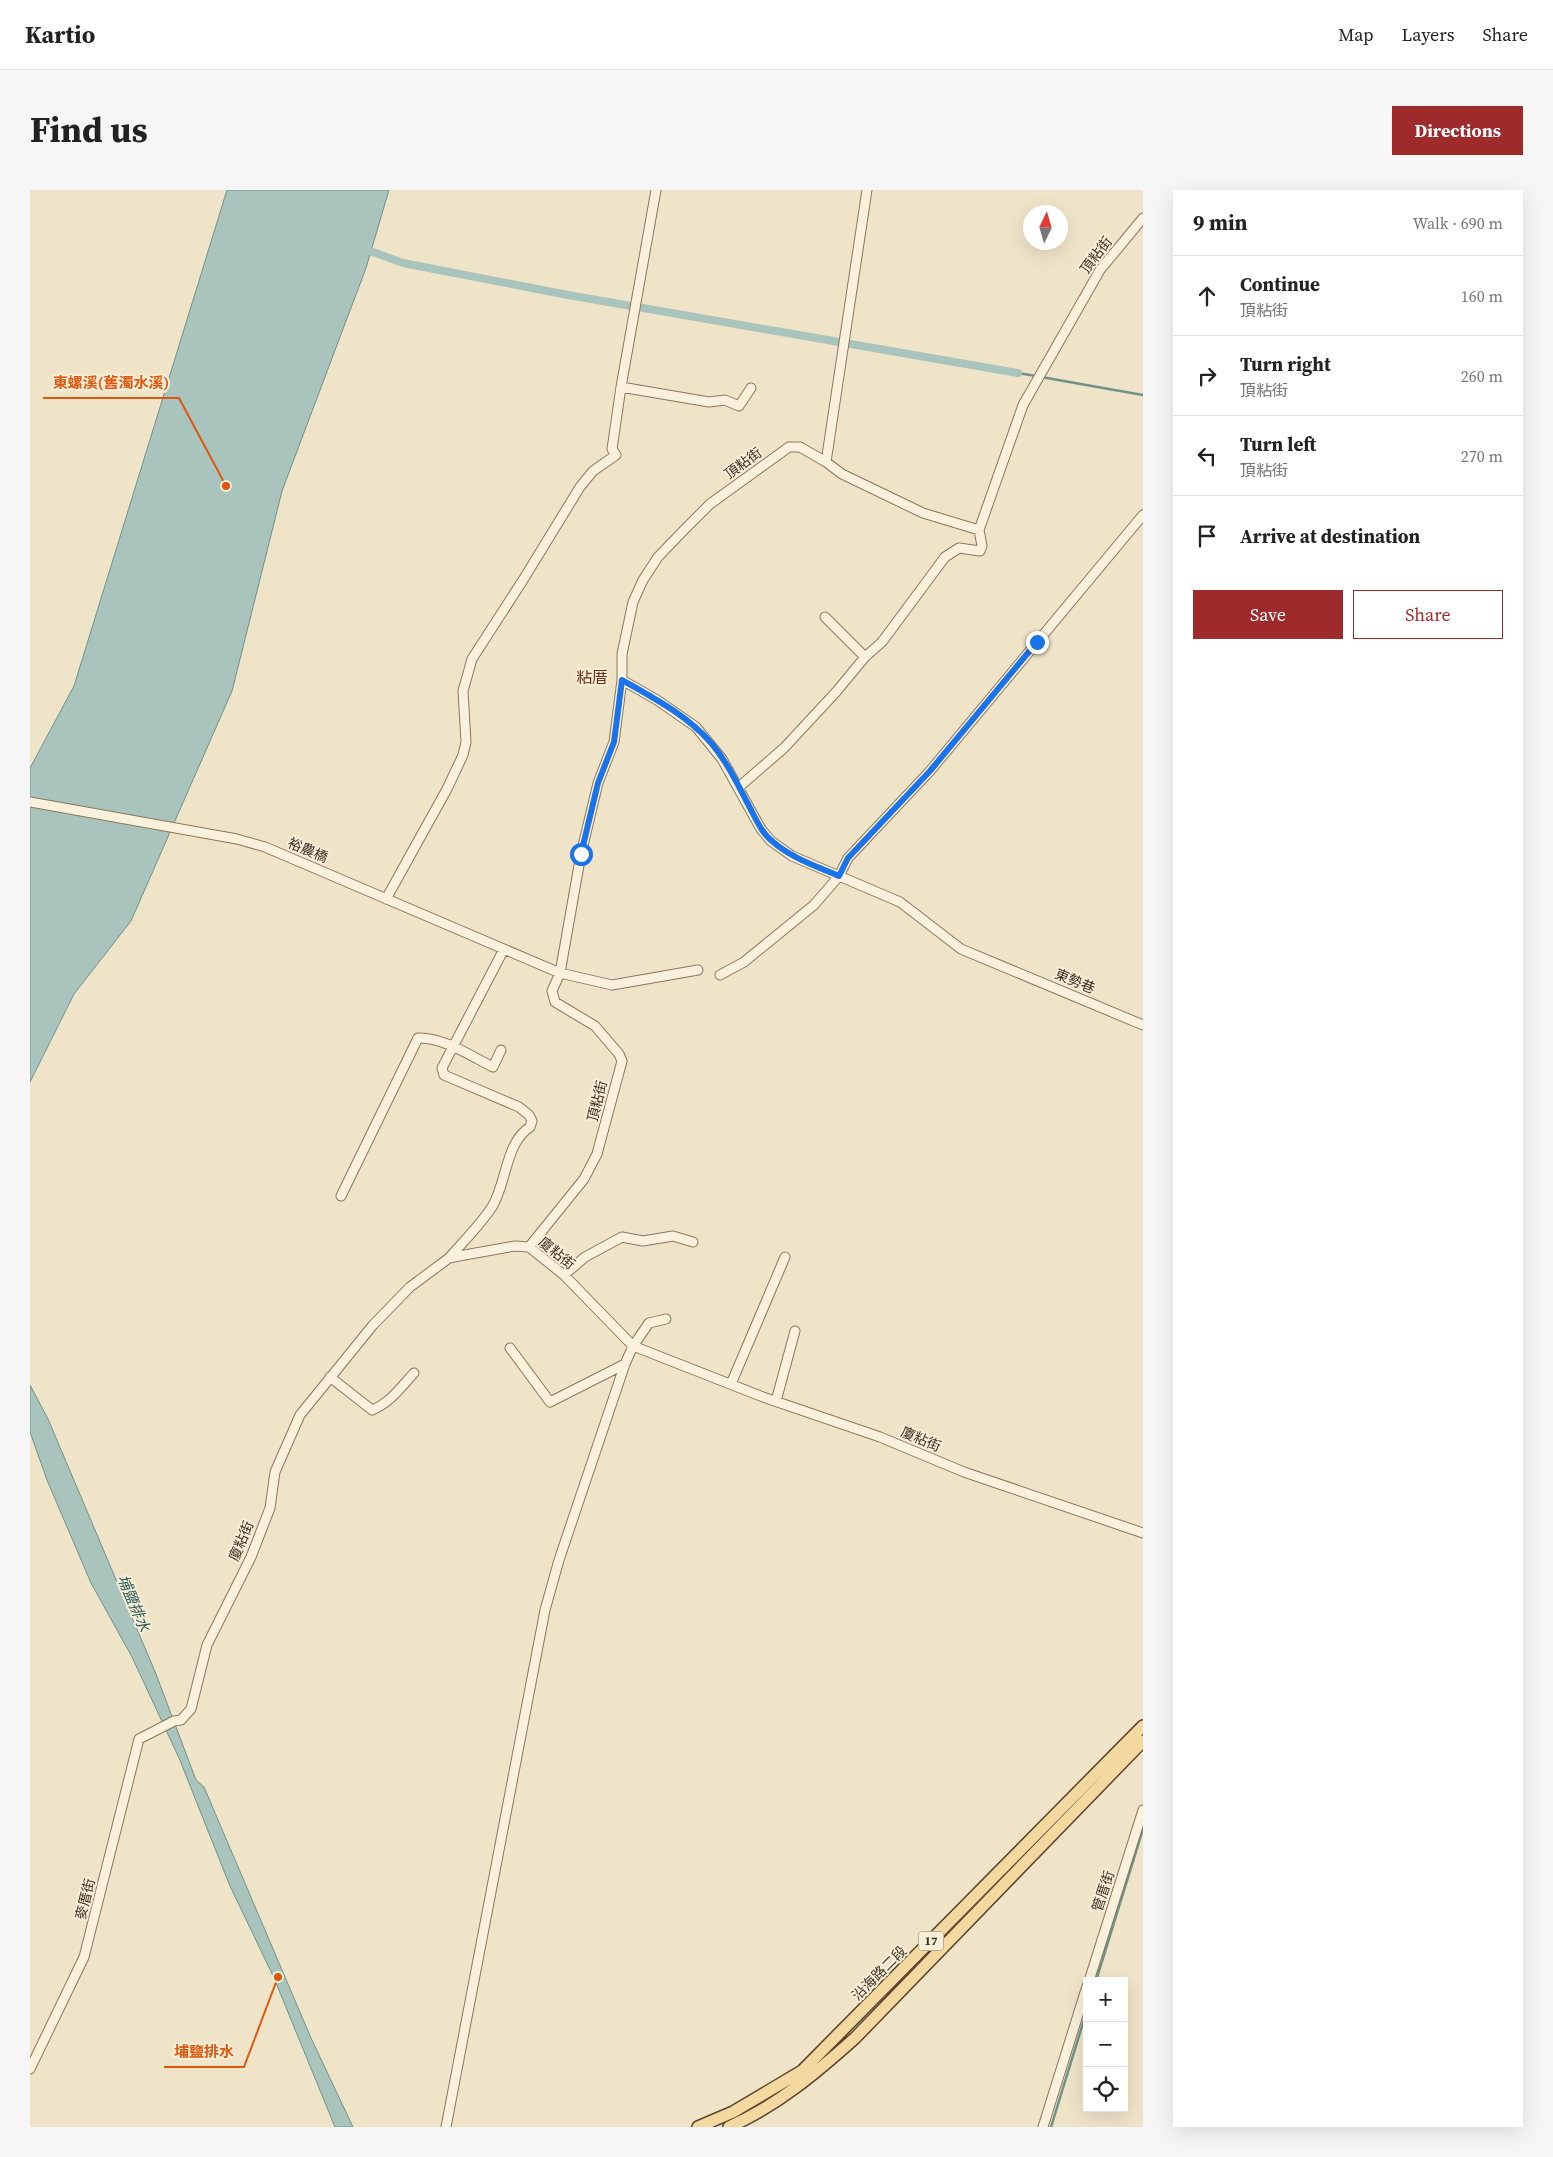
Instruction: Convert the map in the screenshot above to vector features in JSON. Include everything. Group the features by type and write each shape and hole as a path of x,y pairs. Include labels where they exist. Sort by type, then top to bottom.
{"main road":[{"name":"沿海路二段","path":"698,2127 733,2112 802,2071 1143,1726"},
{"name":"沿海路二段","path":"729,2127 782,2099 808,2080 855,2038 1143,1741"}],"street":[{"path":"386,899 447,789 463,755 466,742 463,691 472,658 580,487 593,471 616,455 612,449 621,387 656,190"},
{"path":"826,462 867,190"},
{"name":"頂粘街","path":"739,787 784,748 836,692 865,657 882,642 951,552 958,548 980,551 982,538 979,530 1023,405 1100,270 1143,218"},
{"path":"621,387 709,402 725,400 739,406 751,388"},
{"name":"頂粘街","path":"529,1247 584,1179 599,1150 622,1061 620,1054 595,1026 555,1002 552,992 560,973 592,804 606,758 614,742 622,680 622,654 633,602 643,580 664,550 710,504 783,449 800,447 842,474 915,509 979,530"},
{"path":"720,975 744,962 814,905 839,876 848,858 930,771 1143,515"},
{"path":"825,617 865,657"},
{"path":"622,680 657,700 696,727 712,745 739,787 761,829 771,841 792,856 839,876"},
{"name":"裕農橋","path":"30,802 193,831 265,847 560,973"},
{"name":"東勢巷","path":"839,876 900,902 961,949 1143,1025"},
{"path":"449,1258 493,1205 509,1157 524,1131 530,1127 532,1121 529,1115 519,1108 444,1075 442,1068 504,950"},
{"path":"560,973 612,985 698,970"},
{"path":"341,1196 418,1038 427,1038 453,1047 493,1067 501,1050"},
{"path":"564,1275 585,1257 622,1237 643,1241 673,1236 693,1242"},
{"name":"廈粘街","path":"149,1733 174,1721 181,1720 191,1709 207,1645 251,1557 270,1508 275,1472 300,1415 373,1325 410,1288 449,1258 515,1246 529,1247 564,1275 633,1346 776,1402 880,1437 964,1472 1143,1533"},
{"path":"731,1384 785,1257"},
{"path":"446,2127 545,1610 559,1560 625,1364 633,1346 648,1323 666,1319"},
{"path":"776,1402 795,1331"},
{"path":"510,1348 550,1402 625,1364"},
{"path":"330,1377 372,1410 392,1398 414,1373"},
{"name":"麥厝街","path":"30,2069 84,1957 139,1739 149,1733"},
{"name":"管厝街","path":"1089,1977 1143,1810"},
{"path":"1043,2127 1083,1999"}],"water":[{"path":"227,190 389,190 366,268 282,491 232,691 131,921 74,994 30,1082 30,768 74,686"},
{"path":"30,1385 48,1419 156,1674 196,1780 204,1787 311,2038 353,2127 335,2127 274,1978 230,1886 179,1758 132,1657 91,1583 47,1480 30,1432"}],"waterway":[{"path":"362,248 403,263 568,295 1018,373"},
{"path":"1018,373 1036,376"},
{"path":"1041,377 1143,395"},
{"path":"1097,1977 1143,1829"},
{"path":"1051,2127 1083,2022"}],"place":[{"name":"東螺溪(舊濁水溪)","path":"226,486"},
{"name":"埔鹽排水","path":"278,1977"}],"district":[{"name":"粘厝","path":"592,677"}],"route":[{"path":"581,854 598,783 606,758 614,742 622,680 657,700 696,727 722,759 761,829 771,841 792,856 839,876 848,858 930,771 1037,642"}]}
